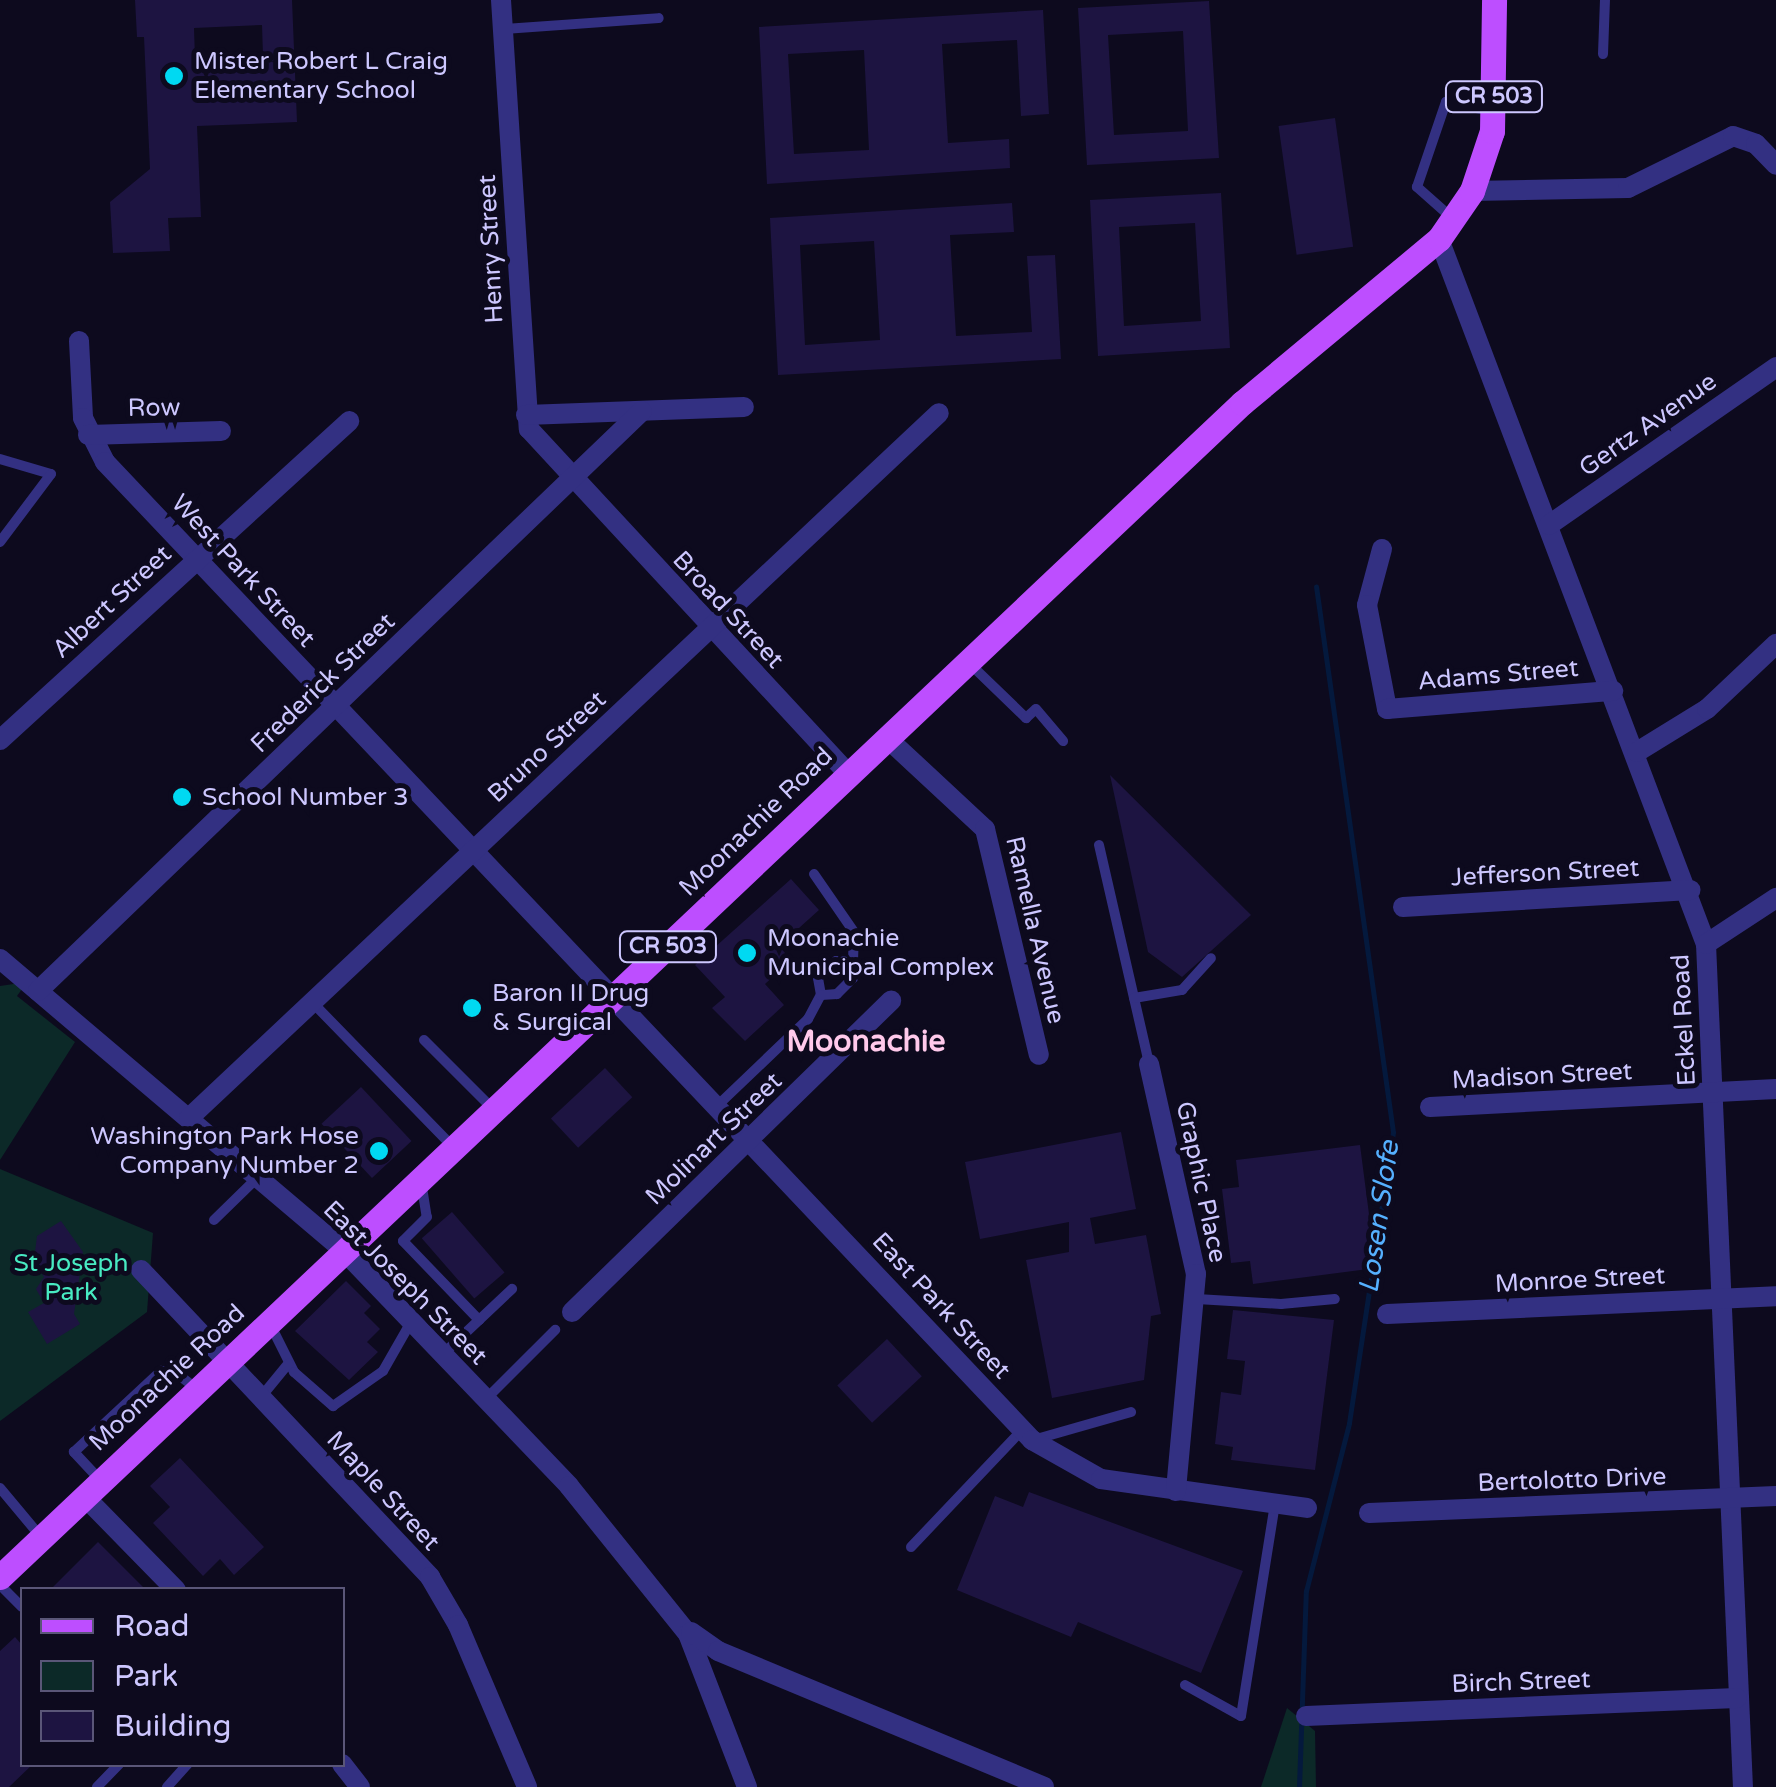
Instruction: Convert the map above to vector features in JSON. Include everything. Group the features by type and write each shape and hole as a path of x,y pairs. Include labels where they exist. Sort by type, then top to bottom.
{"main road":[{"name":"CR 503","path":"1447,230 1472,191 1493,111 1494,0"},
{"name":"Moonachie Road","path":"0,1581 967,662 1338,320 1447,230"}],"street":[{"name":"Henry Street","path":"502,0 526,415 535,442 570,480"},
{"path":"1472,191 1628,188 1733,136 1756,144 1776,166"},
{"name":"Eckel Road","path":"1447,230 1549,525 1690,890 1706,944 1743,1787"},
{"path":"79,341 88,435"},
{"name":"Gertz Avenue","path":"1549,525 1776,367"},
{"path":"526,415 744,407"},
{"name":"Frederick Street","path":"30,985 336,705 642,411"},
{"name":"Bruno Street","path":"189,1118 939,413"},
{"name":"Albert Street","path":"0,740 349,422"},
{"name":"Row","path":"88,435 221,432"},
{"name":"West Park Street","path":"88,435 105,462 614,998"},
{"name":"Broad Street","path":"570,480 848,775"},
{"name":"Adams Street","path":"1382,548 1367,605 1386,709 1613,691"},
{"path":"1637,752 1707,710 1776,644"},
{"name":"Ramella Avenue","path":"887,738 985,830 1039,1056"},
{"name":"Jefferson Street","path":"1403,906 1690,890"},
{"path":"1706,944 1776,898"},
{"name":"East Joseph Street","path":"0,959 344,1252 570,1486 700,1655 748,1787"},
{"path":"0,978 30,985"},
{"name":"East Park Street","path":"614,998 1027,1435 1102,1479 1307,1508"},
{"name":"Molinart Street","path":"572,1312 890,1001"},
{"name":"Graphic Place","path":"1149,1064 1192,1242 1197,1299 1176,1491"},
{"name":"Madison Street","path":"1430,1107 1776,1089"},
{"name":"Maple Street","path":"142,1270 446,1601 527,1787"},
{"name":"Monroe Street","path":"1387,1314 1776,1296"},
{"path":"93,1489 174,1587"},
{"name":"Bertolotto Drive","path":"1369,1513 1776,1496"},
{"name":"East Joseph Street","path":"675,1618 718,1651 1044,1787"},
{"name":"Birch Street","path":"1306,1716 1737,1698"},
{"path":"344,1767 360,1787"}],"lane":[{"path":"1603,54 1605,0"},
{"path":"503,30 659,18"},
{"path":"1447,230 1418,187 1446,102 1493,111"},
{"path":"0,459 52,474 0,542"},
{"path":"967,662 1026,718 1036,710 1064,741"},
{"path":"1099,845 1149,1064"},
{"path":"814,874 854,932 854,978 837,994 822,995"},
{"path":"1134,998 1182,990 1211,958"},
{"path":"717,1106 808,1018 822,995 818,978 836,961 854,962"},
{"path":"312,1002 454,1148"},
{"path":"424,1040 494,1110"},
{"path":"214,1220 257,1177"},
{"path":"421,1179 426,1217 403,1241 479,1320"},
{"path":"442,1354 512,1289"},
{"path":"1197,1299 1335,1299"},
{"path":"270,1323 288,1364 326,1404 342,1404 383,1370 411,1322"},
{"path":"485,1400 555,1330"},
{"path":"261,1397 288,1364"},
{"path":"93,1489 74,1452 161,1371 175,1372 199,1390"},
{"path":"911,1548 1027,1435 1131,1412"},
{"path":"0,1488 4,1506 41,1538"},
{"path":"1185,1685 1241,1716 1275,1504"},
{"path":"0,1581 20,1605"},
{"path":"97,1787 116,1767"},
{"path":"167,1787 185,1767"}],"green space":[{"path":"27,982 17,996 75,1042 0,1160 0,986"},
{"name":"St Joseph Park","path":"0,1169 153,1233 147,1312 0,1421"},
{"path":"1287,1708 1315,1731 1316,1787 1261,1787"}],"building":[{"path":"135,0 292,0 297,122 197,126 201,217 168,218 170,251 113,253 110,202 150,169 144,37 137,37","holes":["262,25 263,56 195,59 194,28"]},
{"path":"1209,1 1219,158 1087,165 1078,8","holes":["1183,31 1188,131 1114,135 1108,35"]},
{"path":"1043,10 1049,114 1021,116 1017,40 942,44 948,143 1009,139 1010,168 767,184 759,27","holes":["864,50 869,150 794,154 788,54"]},
{"path":"1335,118 1353,247 1297,255 1279,126"},
{"path":"1221,193 1230,348 1098,356 1090,200","holes":["1195,223 1201,321 1124,326 1119,227"]},
{"path":"1012,203 1014,232 950,235 956,336 1032,332 1027,256 1055,255 1061,359 778,375 770,218","holes":["874,241 880,340 805,345 800,245"]},
{"path":"1110,775 1251,915 1182,977 1148,952"},
{"name":"Moonachie Municipal Complex","path":"791,879 819,910 779,946 791,960 765,984 784,1005 745,1041 712,1008 725,997 695,965"},
{"path":"605,1068 632,1097 578,1148 551,1118"},
{"path":"361,1087 411,1141 372,1178 322,1124"},
{"path":"1121,1132 1136,1209 1090,1218 1095,1244 1146,1235 1161,1314 1151,1316 1144,1380 1052,1398 1026,1260 1069,1252 1069,1222 980,1239 965,1162"},
{"path":"1360,1145 1376,1268 1253,1284 1250,1261 1231,1263 1222,1189 1239,1187 1236,1160"},
{"path":"452,1212 504,1272 474,1299 422,1238"},
{"path":"61,1221 83,1252 74,1314 80,1324 47,1344 28,1312 44,1303 36,1289 44,1277 34,1260 37,1236"},
{"path":"346,1281 371,1306 364,1313 380,1329 367,1342 378,1352 349,1380 295,1331"},
{"path":"1233,1310 1334,1320 1315,1470 1231,1460 1233,1447 1215,1444 1221,1392 1241,1395 1245,1361 1227,1359"},
{"path":"887,1339 922,1376 872,1423 837,1385"},
{"path":"180,1458 264,1547 234,1575 220,1559 203,1576 153,1523 170,1507 150,1486"},
{"path":"1029,1492 1243,1571 1201,1673 1078,1622 1071,1637 957,1590 995,1496 1023,1507"},
{"path":"98,1542 143,1587 53,1587"},
{"path":"15,1637 20,1643 20,1767 30,1767 9,1787 0,1787 0,1651"}],"waterway":[{"name":"Losen Slofe","path":"1299,1787 1306,1591 1349,1423 1393,1132 1316,586"}],"place":[{"name":"Mister Robert L Craig Elementary School","path":"174,76"},
{"name":"School Number 3","path":"182,797"},
{"name":"Moonachie Municipal Complex","path":"747,953"},
{"name":"Baron II Drug & Surgical","path":"472,1008"},
{"name":"Washington Park Hose Company Number 2","path":"379,1151"}],"district":[{"name":"Moonachie","path":"866,1042"}]}
